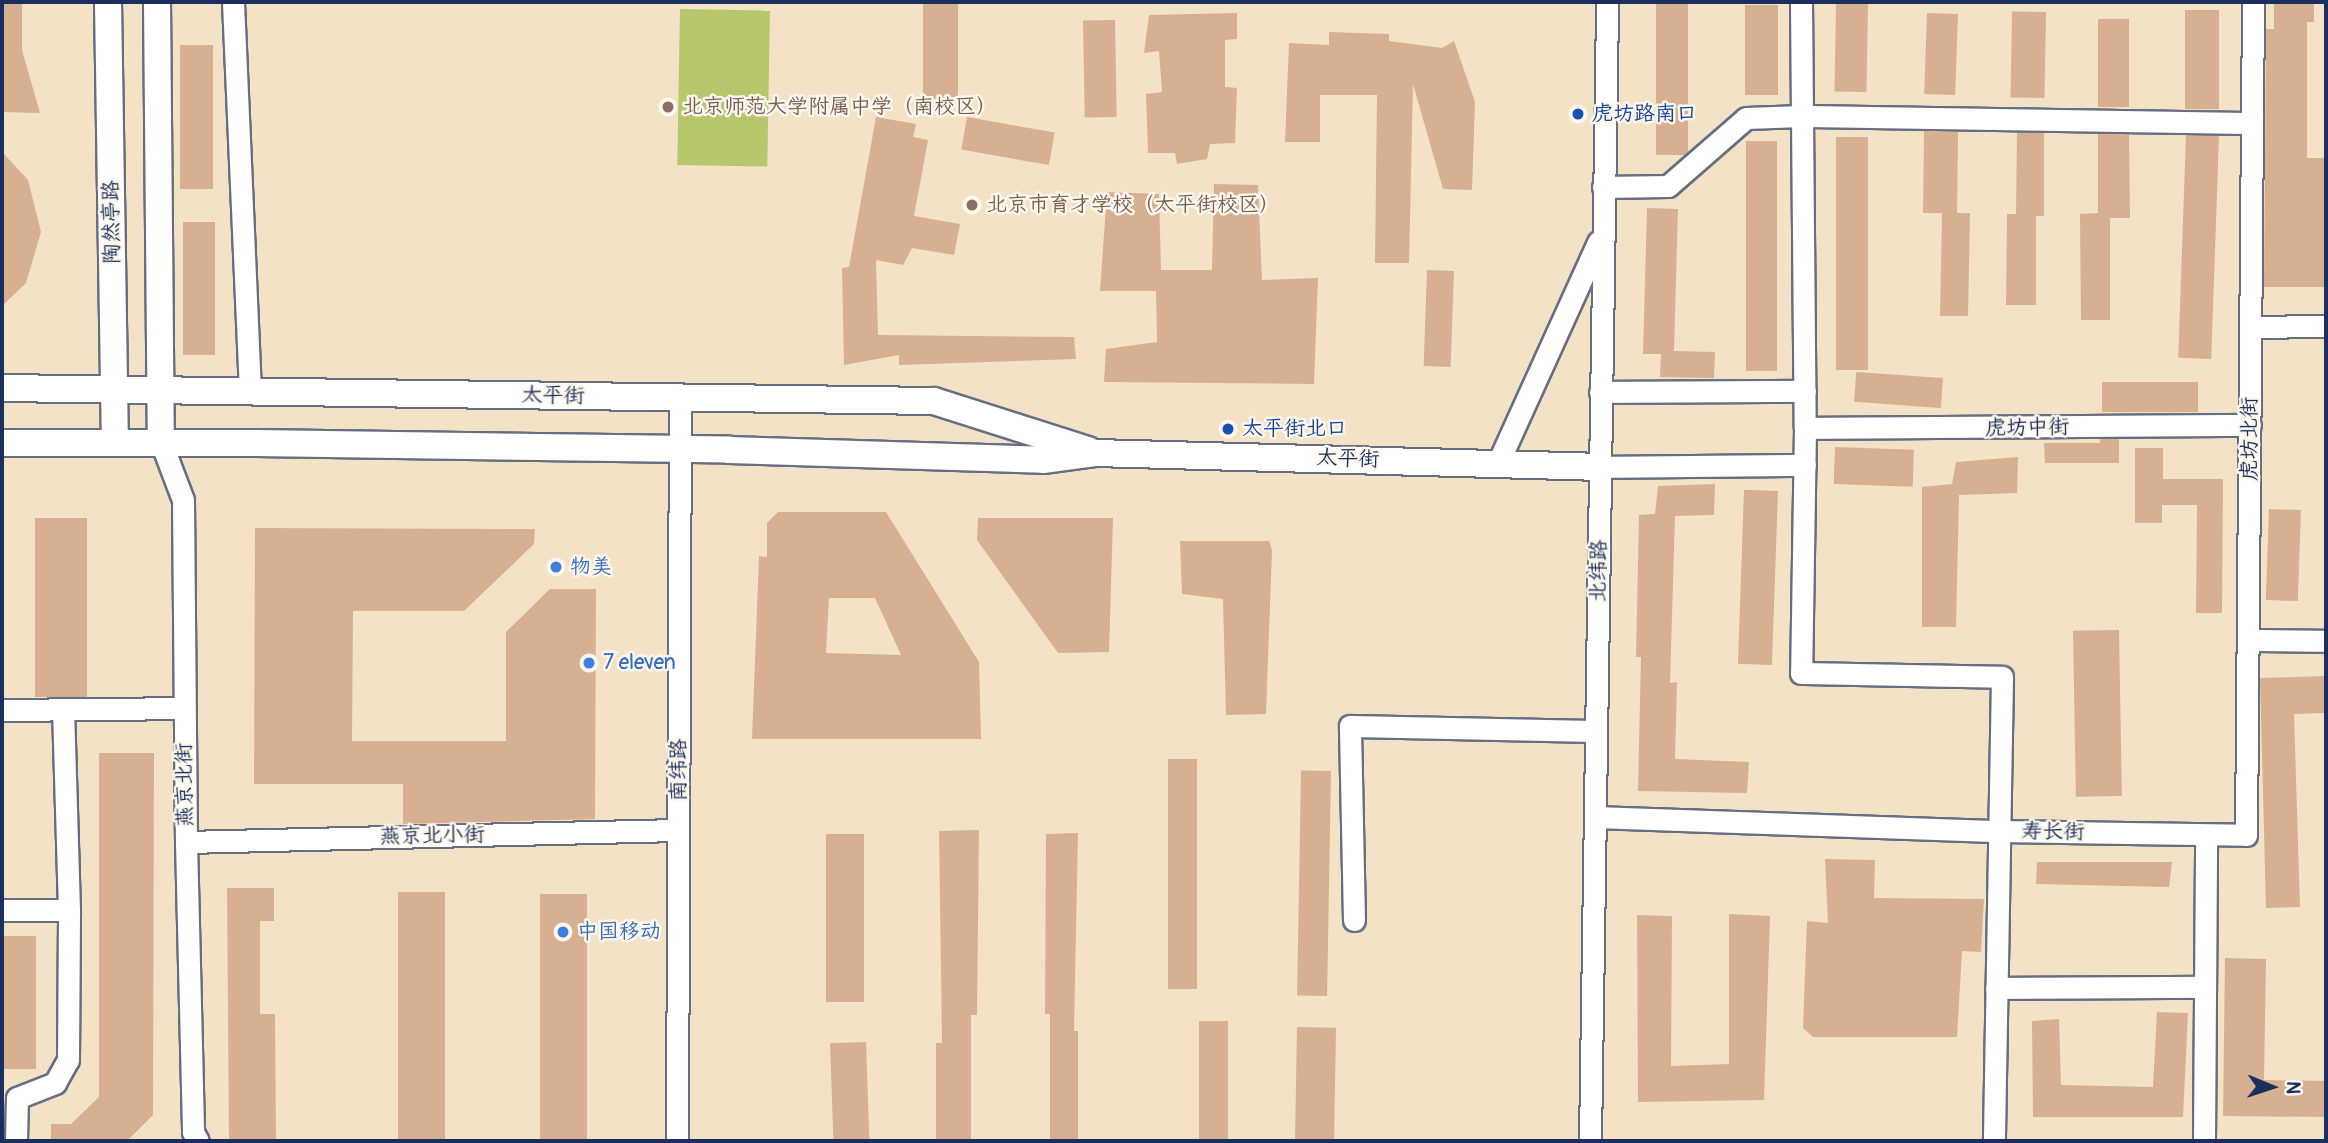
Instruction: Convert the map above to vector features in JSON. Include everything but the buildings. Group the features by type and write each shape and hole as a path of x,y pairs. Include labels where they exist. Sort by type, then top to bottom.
{"main road":[{"name":"陶然亭路","path":"108,2 115,443"},
{"path":"157,2 161,442"},
{"name":"太平街","path":"2,388 160,388 934,401 1095,453"},
{"name":"太平街","path":"2,443 161,442 680,449 1043,460 1095,453 1601,467"}],"street":[{"path":"233,2 250,390"},
{"name":"北纬路","path":"1590,1141 1607,2"},
{"path":"1801,2 1805,391 1801,673 2002,677 1994,1141"},
{"name":"虎坊北街","path":"2206,835 2246,835 2253,2"},
{"path":"1603,187 1668,186 1746,118 1802,116 2252,123"},
{"path":"1497,465 1602,234"},
{"path":"2250,327 2326,326"},
{"path":"1600,393 1805,391"},
{"name":"南纬路","path":"677,1141 680,398"},
{"name":"虎坊中街","path":"1805,428 2250,425"},
{"name":"燕京北街","path":"161,442 183,500 186,842 195,1137"},
{"path":"1601,467 1805,465"},
{"path":"2248,640 2326,641"},
{"path":"2,710 184,708"},
{"path":"16,1141 17,1098 55,1083 68,1060 69,910 63,710"},
{"path":"1354,920 1350,726 1596,732"},
{"name":"寿长街","path":"1595,817 2206,835"},
{"name":"燕京北小街","path":"186,842 678,830"},
{"path":"2204,1141 2206,835"},
{"path":"2,910 69,910"},
{"path":"1996,988 2203,987"}],"green space":[{"path":"680,9 770,11 767,167 677,165"}],"place":[{"name":"北京师范大学附属中学（南校区）","path":"668,107"},
{"name":"虎坊路南口","path":"1578,114"},
{"name":"北京市育才学校（太平街校区）","path":"972,205"},
{"name":"太平街北口","path":"1228,429"},
{"name":"物美","path":"556,567"},
{"name":"7 eleven","path":"589,663"},
{"name":"中国移动","path":"563,932"}]}
